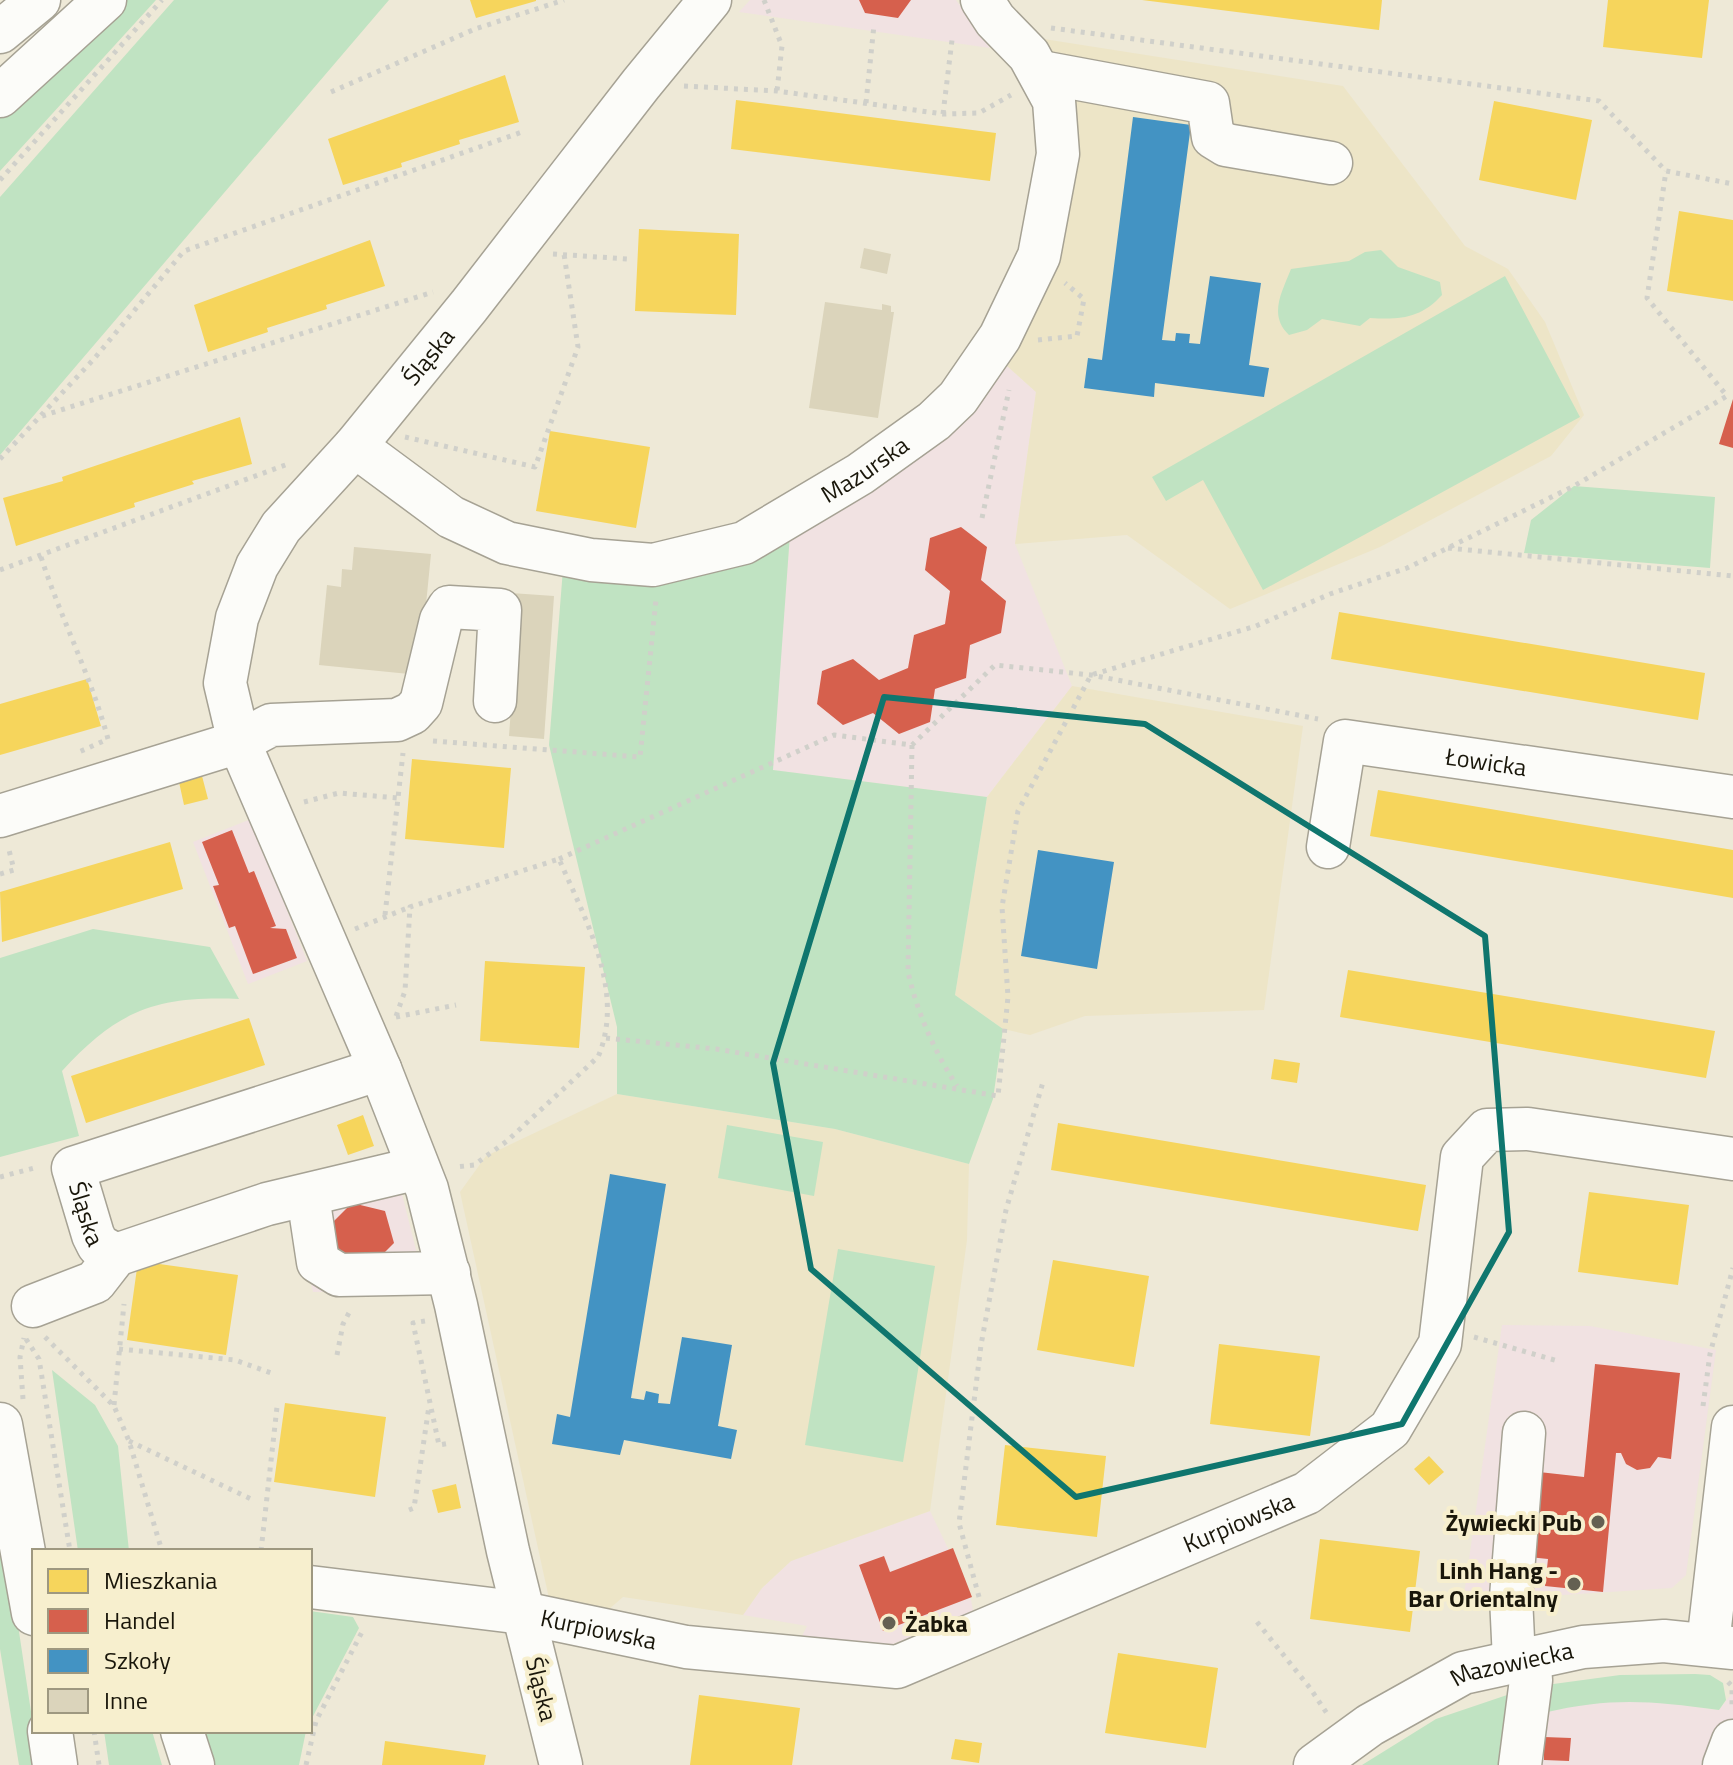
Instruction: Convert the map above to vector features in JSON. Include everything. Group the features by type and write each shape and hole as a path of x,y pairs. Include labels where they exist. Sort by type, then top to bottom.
{"main road":[{"path":"0,1425 32,1602"},
{"path":"50,1733 55,1765"}],"street":[{"path":"0,32 39,0"},
{"path":"0,96 105,0"},
{"name":"Śląska","path":"561,1765 439,1273 436,1167 380,1069 239,742 225,683 242,605 257,566 281,527 374,440 710,0"},
{"name":"Mazurska","path":"374,440 451,517 507,543 591,560 660,563 744,543 860,474 934,421 958,398 1000,337 1039,256 1058,154 1054,101 1028,82 1013,36 989,10"},
{"path":"1028,82 1208,103 1213,137 1226,145 1331,163"},
{"path":"4,831 84,790 239,742 271,725 400,729 421,703 441,620 449,607 500,610 495,701"},
{"path":"1328,847 1345,741"},
{"name":"Łowicka","path":"1345,741 1733,797"},
{"name":"Śląska","path":"380,1069 73,1168 98,1245 123,1253 267,1204 436,1167"},
{"name":"Kurpiowska","path":"523,1613 686,1647 897,1667 1307,1493 1390,1429 1440,1344 1462,1157 1487,1130 1528,1129 1733,1159"},
{"path":"308,1196 318,1262 326,1270 339,1275 439,1273"},
{"path":"33,1306 95,1282 123,1253"},
{"path":"1717,1422 1720,1646"},
{"path":"1520,1765 1531,1680 1522,1659 1511,1597 1524,1433"},
{"path":"312,1587 523,1613"},
{"name":"Mazowiecka","path":"1315,1765 1370,1725 1463,1673 1522,1659 1619,1644 1720,1646"},
{"path":"183,1733 193,1765"},
{"path":"1724,1765 1733,1741"}],"path":[{"path":"0,180 162,0"},
{"path":"331,92 475,29 564,0"},
{"path":"764,0 782,46 777,91"},
{"path":"989,10 1599,101 1666,171 1733,184"},
{"path":"866,103 874,25"},
{"path":"943,114 952,40"},
{"path":"682,86 777,91 943,114 979,113 1028,82"},
{"path":"0,459 184,251 522,132"},
{"path":"606,1038 716,1049 958,1086 998,1096 1008,997 1002,907 1018,811 1091,675 1256,626 1330,594 1407,568 1574,486 1727,396 1647,298 1666,171"},
{"path":"542,253 628,259"},
{"path":"374,440 535,467 578,347 564,254"},
{"path":"1036,340 1061,340 1077,336 1084,299 1061,279"},
{"path":"41,416 436,291 445,294"},
{"path":"982,518 1011,378"},
{"path":"0,570 301,458"},
{"path":"1447,548 1733,576"},
{"path":"41,557 58,609 95,689 108,739 77,753 84,790"},
{"path":"385,915 398,798 400,729 640,757 660,563"},
{"path":"958,1086 940,1060 914,997 908,972 912,745 995,665 1091,675 1334,722 1345,741"},
{"path":"345,934 385,915 559,859 834,735 912,745"},
{"path":"291,805 339,793 398,798"},
{"path":"0,874 14,870 4,831"},
{"path":"436,1167 474,1165 507,1141 598,1057 606,1038 603,962 559,859"},
{"path":"395,1017 405,991 410,907"},
{"path":"383,1019 456,1005"},
{"path":"988,1628 959,1523 981,1345 1006,1210 1043,1082"},
{"path":"0,1177 41,1166"},
{"path":"114,1406 123,1253"},
{"path":"1717,1422 1710,1354 1733,1268"},
{"path":"439,1273 440,1318 413,1323 439,1445 466,1440"},
{"path":"1442,1328 1558,1361"},
{"path":"70,1549 39,1359 24,1337 44,1336 114,1406 129,1441 161,1549"},
{"path":"119,1349 235,1360 274,1374"},
{"path":"409,1510 414,1508 430,1401"},
{"path":"261,1549 277,1407"},
{"path":"129,1441 251,1499"},
{"path":"1257,1622 1310,1688 1332,1722"},
{"path":"306,1765 316,1721 367,1623"},
{"path":"94,1733 99,1765"}],"highlighted area":[{"path":"884,697 1145,724 1485,936 1509,1232 1402,1424 1076,1497 811,1269 773,1063"}],"shaded area":[{"path":"750,0 956,0 990,48 739,12"},
{"path":"1031,37 1343,86 1465,246 1508,269 1545,322 1584,415 1551,456 1380,547 1230,609 1127,535 1015,544 1036,392 1007,366 1056,262 1078,143 1077,124 1067,89"},
{"path":"1007,366 1036,392 1015,544 1072,686 987,797 772,770 790,534 900,461 988,393"},
{"path":"1072,686 1303,726 1264,1010 1085,1016 1030,1035 1003,1029 955,995 987,797"},
{"path":"251,819 307,961 248,984 193,842"},
{"path":"617,1094 835,1129 969,1164 967,1240 930,1511 791,1561 762,1588 743,1615 623,1597 608,1610 550,1603 460,1192 486,1156"},
{"path":"400,1186 426,1290 313,1292 295,1215"},
{"path":"1502,1325 1590,1326 1716,1350 1686,1575 1672,1588 1547,1596 1462,1609"},
{"path":"930,1511 970,1594 973,1611 893,1644 867,1649 800,1640 807,1626 743,1615 762,1588 791,1561"},
{"path":"1733,1692 1733,1765 1408,1765 1506,1721 1592,1702 1634,1699 1719,1710"}],"green space":[{"path":"116,0 156,0 0,171 0,108"},
{"path":"174,0 389,0 0,455 0,197"},
{"path":"1381,250 1398,267 1440,282 1442,295 1426,309 1410,316 1370,318 1360,326 1322,319 1307,330 1289,335 1279,319 1278,311 1291,269 1349,261 1365,252"},
{"path":"1505,276 1580,417 1263,590 1203,480 1166,501 1152,477"},
{"path":"1574,486 1715,497 1710,568 1524,553 1531,520"},
{"path":"790,534 773,770 987,797 955,995 1003,1029 993,1099 969,1164 835,1129 617,1094 617,1027 549,745 563,569"},
{"path":"93,929 210,947 239,999 185,1000 162,1004 121,1020 102,1033 62,1071 79,1136 0,1157 0,958"},
{"path":"727,1125 823,1142 814,1196 718,1178"},
{"path":"838,1249 935,1266 903,1462 805,1445"},
{"path":"52,1370 95,1405 118,1446 129,1549 78,1549"},
{"path":"0,1505 39,1765 19,1765 0,1649"},
{"path":"312,1611 353,1617 359,1628 312,1718"},
{"path":"1620,1675 1710,1675 1723,1683 1726,1700 1719,1710 1631,1702 1543,1713 1546,1685"},
{"path":"1513,1693 1515,1765 1362,1765 1436,1719"},
{"path":"104,1733 153,1733 162,1765 109,1765"},
{"path":"204,1733 306,1733 299,1765 214,1765"}],"building: Mieszkania":[{"path":"470,0 536,0 536,1 476,18"},
{"path":"1142,0 1382,0 1379,30"},
{"path":"1608,0 1709,0 1702,58 1603,47"},
{"path":"505,75 519,122 459,140 460,144 401,163 402,167 343,185 328,139"},
{"path":"736,100 996,133 990,181 731,149"},
{"path":"1494,101 1592,120 1576,200 1479,180"},
{"path":"1679,211 1733,220 1733,301 1667,291"},
{"path":"639,229 739,234 736,315 635,311"},
{"path":"370,240 385,286 326,305 327,309 267,328 268,332 208,352 194,305"},
{"path":"240,417 252,464 192,481 194,484 134,503 135,507 16,546 3,498 63,481 62,477"},
{"path":"550,431 650,447 636,528 536,511"},
{"path":"1339,612 1705,673 1698,720 1331,659"},
{"path":"87,679 101,726 0,755 0,704"},
{"path":"412,759 511,768 504,848 405,839"},
{"path":"202,776 208,799 184,805 179,782"},
{"path":"1378,790 1733,850 1733,898 1370,836"},
{"path":"170,842 183,889 2,942 0,892"},
{"path":"485,961 585,967 579,1048 480,1041"},
{"path":"1348,970 1715,1031 1706,1078 1340,1017"},
{"path":"249,1018 265,1065 86,1123 71,1076"},
{"path":"1274,1059 1300,1063 1297,1083 1271,1079"},
{"path":"363,1115 374,1146 348,1155 337,1125"},
{"path":"1058,1123 1426,1185 1418,1231 1051,1170"},
{"path":"1589,1192 1689,1205 1678,1285 1578,1272"},
{"path":"1053,1260 1149,1276 1134,1367 1037,1350"},
{"path":"138,1261 238,1275 226,1355 127,1340"},
{"path":"1219,1344 1320,1356 1310,1436 1210,1424"},
{"path":"285,1403 386,1417 375,1497 274,1482"},
{"path":"1005,1445 1106,1456 1097,1537 996,1525"},
{"path":"1429,1456 1444,1472 1429,1485 1414,1469"},
{"path":"456,1484 461,1508 438,1513 432,1490"},
{"path":"1320,1539 1420,1551 1410,1632 1310,1619"},
{"path":"1118,1653 1218,1668 1206,1748 1105,1733"},
{"path":"699,1695 800,1708 792,1765 690,1765"},
{"path":"955,1739 982,1743 979,1763 951,1759"},
{"path":"385,1741 486,1755 484,1765 382,1765"}],"building: Handel":[{"path":"859,0 911,0 898,18 865,13"},
{"path":"1733,399 1733,448 1719,444"},
{"path":"961,527 987,547 981,580 1006,601 1001,633 970,645 966,678 935,689 930,722 899,734 873,713 843,725 817,704 822,671 853,659 879,680 908,668 914,635 945,624 950,591 925,570 930,538"},
{"path":"232,830 249,873 254,871 276,926 270,928 286,929 297,958 253,974 235,926 229,928 213,886 219,885 202,842"},
{"path":"352,1203 385,1211 394,1243 370,1267 338,1259 328,1227"},
{"path":"1595,1364 1680,1373 1671,1459 1658,1457 1650,1468 1637,1470 1626,1464 1621,1453 1616,1453 1603,1592 1545,1586 1548,1559 1520,1556 1530,1471 1584,1477"},
{"path":"953,1548 972,1597 883,1631 859,1565 884,1556 890,1572"},
{"path":"1544,1737 1571,1738 1569,1761 1544,1760"}],"building: Szkoły":[{"path":"1133,117 1191,125 1162,340 1175,341 1176,333 1190,334 1189,343 1200,344 1210,276 1261,283 1249,365 1269,368 1264,397 1155,383 1154,397 1084,388 1088,358 1102,360"},
{"path":"1038,850 1114,862 1097,969 1021,956"},
{"path":"610,1174 666,1184 631,1398 644,1400 646,1391 659,1394 658,1403 670,1404 682,1337 732,1345 718,1426 737,1430 731,1459 624,1440 620,1455 552,1444 557,1414 570,1417"}],"building: Inne":[{"path":"864,248 891,254 887,274 860,268"},
{"path":"825,302 882,310 882,304 891,306 891,312 894,312 878,418 809,408"},
{"path":"354,547 431,554 419,675 319,665 327,585 341,587 342,569 352,570"},
{"path":"511,593 554,596 544,739 509,736 516,639"}],"place":[{"name":"Żywiecki Pub","path":"1598,1522"},
{"name":"Linh Hang - Bar Orientalny","path":"1574,1584"},
{"name":"Żabka","path":"889,1623"}]}
